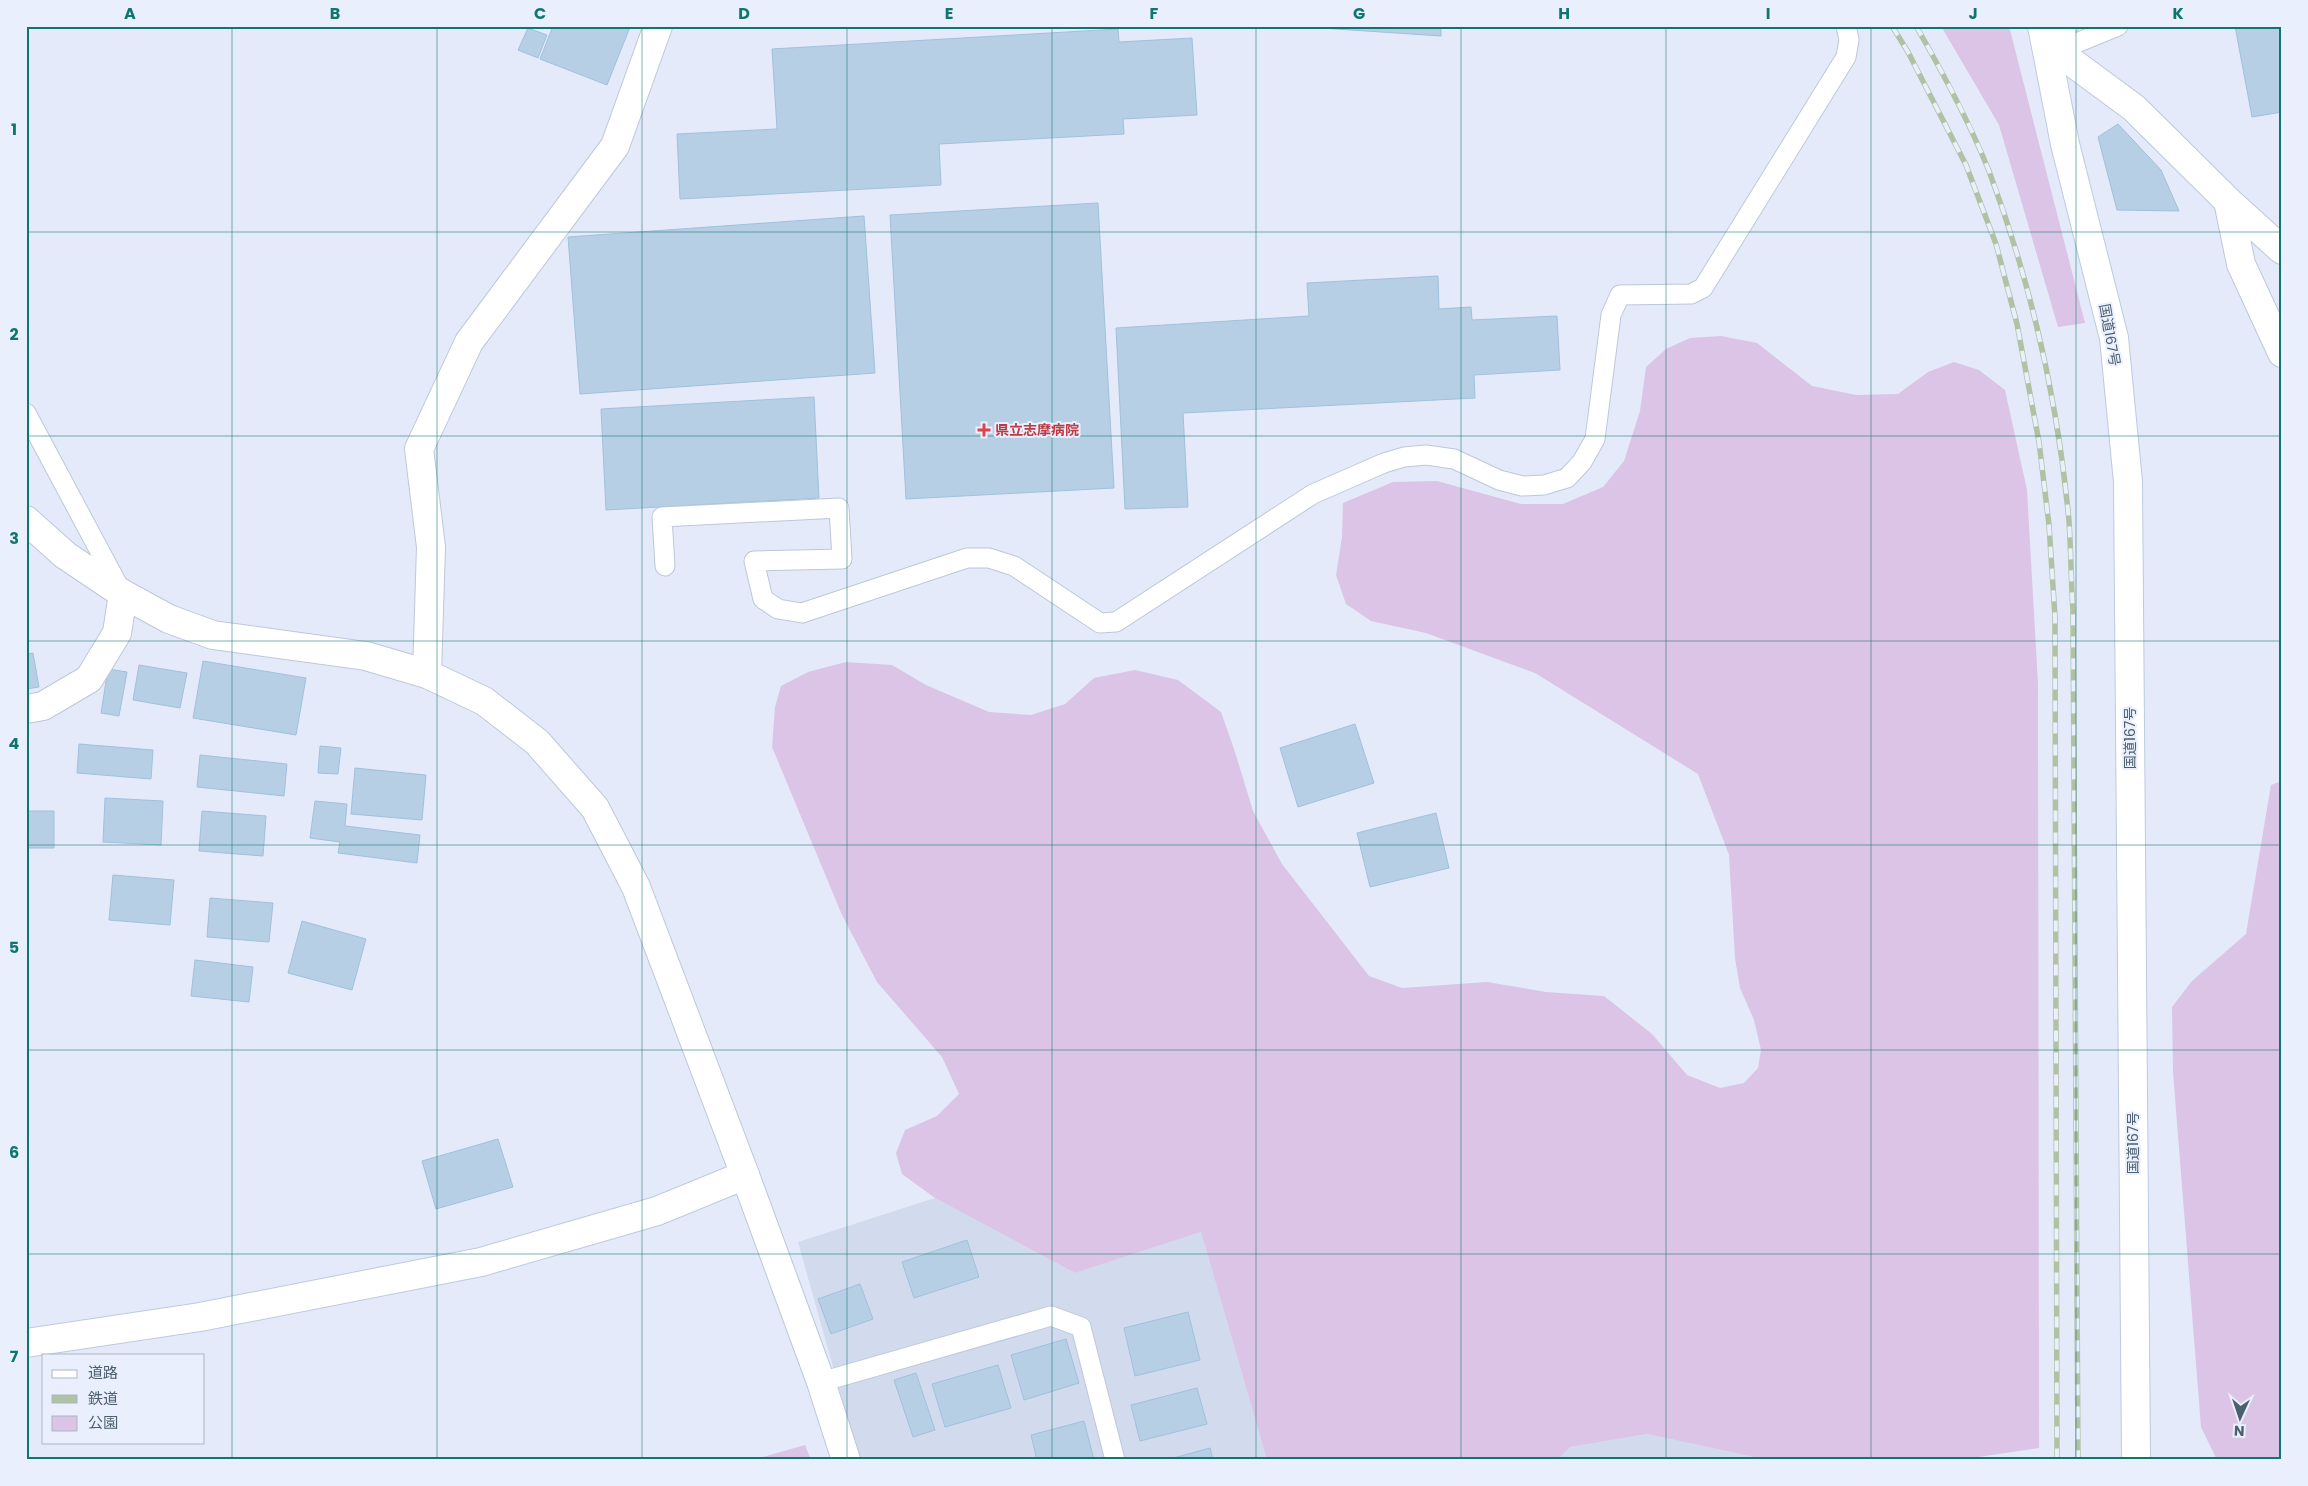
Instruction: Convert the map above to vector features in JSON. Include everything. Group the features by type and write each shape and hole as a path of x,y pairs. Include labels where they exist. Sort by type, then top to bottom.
{"street":[{"path":"427,674 431,547 419,449 469,342 614,146 658,26"},
{"path":"2048,40 2134,108 2228,201 2282,250"},
{"name":"国道167号","path":"2048,40 2065,144 2114,338 2128,482 2136,1460"},
{"path":"2228,201 2241,264 2282,353"},
{"path":"26,520 64,555 123,594 169,619 213,635 366,656 427,674 484,701 537,742 595,808 636,887 821,1382 846,1460"},
{"path":"26,709 43,706 89,679 117,633 123,594"},
{"path":"26,1343 200,1317 481,1262 657,1211 745,1175"}],"lane":[{"path":"665,566 662,517 839,508 842,559 754,561 763,599 778,610 802,613 967,558 989,558 1014,566 1100,623 1116,622 1313,494 1384,463 1404,457 1426,455 1454,460 1499,480 1522,486 1544,485 1566,478 1582,462 1596,439 1611,315 1620,295 1691,294 1704,288 1846,57 1849,40 1846,26"},
{"path":"2048,40 2068,26"},
{"path":"2048,40 2118,26"},
{"path":"26,413 123,594"},
{"path":"821,1382 1051,1316 1081,1327 1115,1460"}],"shaded area":[{"path":"935,1198 1075,1273 1201,1232 1267,1460 859,1460 798,1242"},
{"path":"1647,1434 1768,1460 1557,1460 1569,1447"}],"green space":[{"path":"1941,26 2009,26 2085,323 2058,327 1999,125"},
{"path":"1721,336 1757,343 1812,386 1856,395 1898,394 1928,372 1954,362 1979,370 2005,390 2027,490 2038,684 2039,1448 1958,1460 1768,1460 1647,1434 1570,1447 1557,1460 1267,1460 1201,1232 1075,1273 935,1198 902,1174 896,1153 905,1130 937,1116 959,1094 942,1057 877,982 842,915 772,747 775,707 781,686 808,672 846,662 892,665 926,685 989,712 1031,715 1065,704 1094,678 1135,670 1178,680 1221,712 1253,811 1282,864 1369,976 1402,988 1487,982 1546,992 1604,996 1652,1034 1687,1075 1720,1088 1744,1083 1758,1068 1761,1050 1754,1020 1740,988 1735,958 1729,855 1698,774 1535,673 1426,633 1371,621 1346,604 1336,575 1342,537 1343,503 1393,482 1437,481 1521,504 1563,504 1603,487 1624,461 1640,411 1646,367 1666,349 1690,338"},
{"path":"2282,781 2282,1460 2217,1460 2201,1427 2173,1072 2172,1007 2192,981 2246,934 2271,785"},
{"path":"805,1445 811,1460 752,1460"}],"building":[{"path":"553,26 630,27 607,85 540,59"},
{"path":"1291,26 1441,26 1441,36"},
{"path":"2235,26 2282,26 2282,112 2252,117"},
{"path":"528,28 547,35 538,58 518,50"},
{"path":"1118,29 1119,42 1192,38 1197,115 1123,119 1124,134 939,144 941,185 680,199 677,134 777,129 772,49"},
{"path":"2118,124 2161,170 2179,211 2117,210 2098,137"},
{"path":"1098,203 1114,488 906,499 890,215"},
{"path":"864,216 875,373 580,394 568,237"},
{"path":"1438,276 1439,309 1471,307 1472,320 1557,316 1560,370 1474,375 1475,398 1183,413 1188,507 1125,509 1116,328 1309,316 1307,283"},
{"path":"814,397 819,498 606,510 601,409"},
{"path":"33,653 39,687 26,689 26,654"},
{"path":"203,661 306,678 296,735 193,718"},
{"path":"139,665 187,673 180,708 133,700"},
{"path":"108,669 127,672 119,716 101,713"},
{"path":"1355,724 1374,783 1298,807 1280,748"},
{"path":"79,744 153,750 151,779 77,773"},
{"path":"320,746 341,748 338,774 318,773"},
{"path":"200,755 287,764 284,796 197,787"},
{"path":"355,768 426,775 422,820 351,814"},
{"path":"105,798 163,801 161,845 103,842"},
{"path":"315,801 347,804 345,826 420,835 417,863 338,853 340,842 310,838"},
{"path":"26,811 54,811 54,848 26,848"},
{"path":"202,811 266,816 263,856 199,851"},
{"path":"1436,813 1449,868 1370,887 1357,833"},
{"path":"113,875 174,880 170,925 109,920"},
{"path":"210,898 273,903 269,942 207,937"},
{"path":"302,921 366,939 352,990 288,973"},
{"path":"195,960 253,967 249,1002 191,996"},
{"path":"498,1139 513,1187 436,1209 422,1161"},
{"path":"967,1240 979,1277 914,1298 902,1262"},
{"path":"860,1284 873,1319 831,1334 818,1299"},
{"path":"1188,1312 1200,1360 1135,1376 1124,1328"},
{"path":"1066,1339 1079,1383 1024,1400 1011,1355"},
{"path":"998,1365 1011,1408 945,1427 932,1384"},
{"path":"916,1373 935,1430 913,1437 894,1380"},
{"path":"1197,1388 1207,1424 1140,1441 1131,1405"},
{"path":"1084,1421 1094,1460 1037,1460 1031,1435"},
{"path":"1210,1448 1213,1460 1166,1460"}],"railway":[{"path":"1892,26 1908,52 1966,165 1996,244 2017,324 2039,442 2049,525 2055,617 2057,1460"},
{"path":"1916,26 1946,79 1973,134 2004,213 2018,256 2041,343 2058,432 2064,476 2069,521 2073,611 2078,1460"}],"place":[{"name":"県立志摩病院","path":"984,430"}]}
